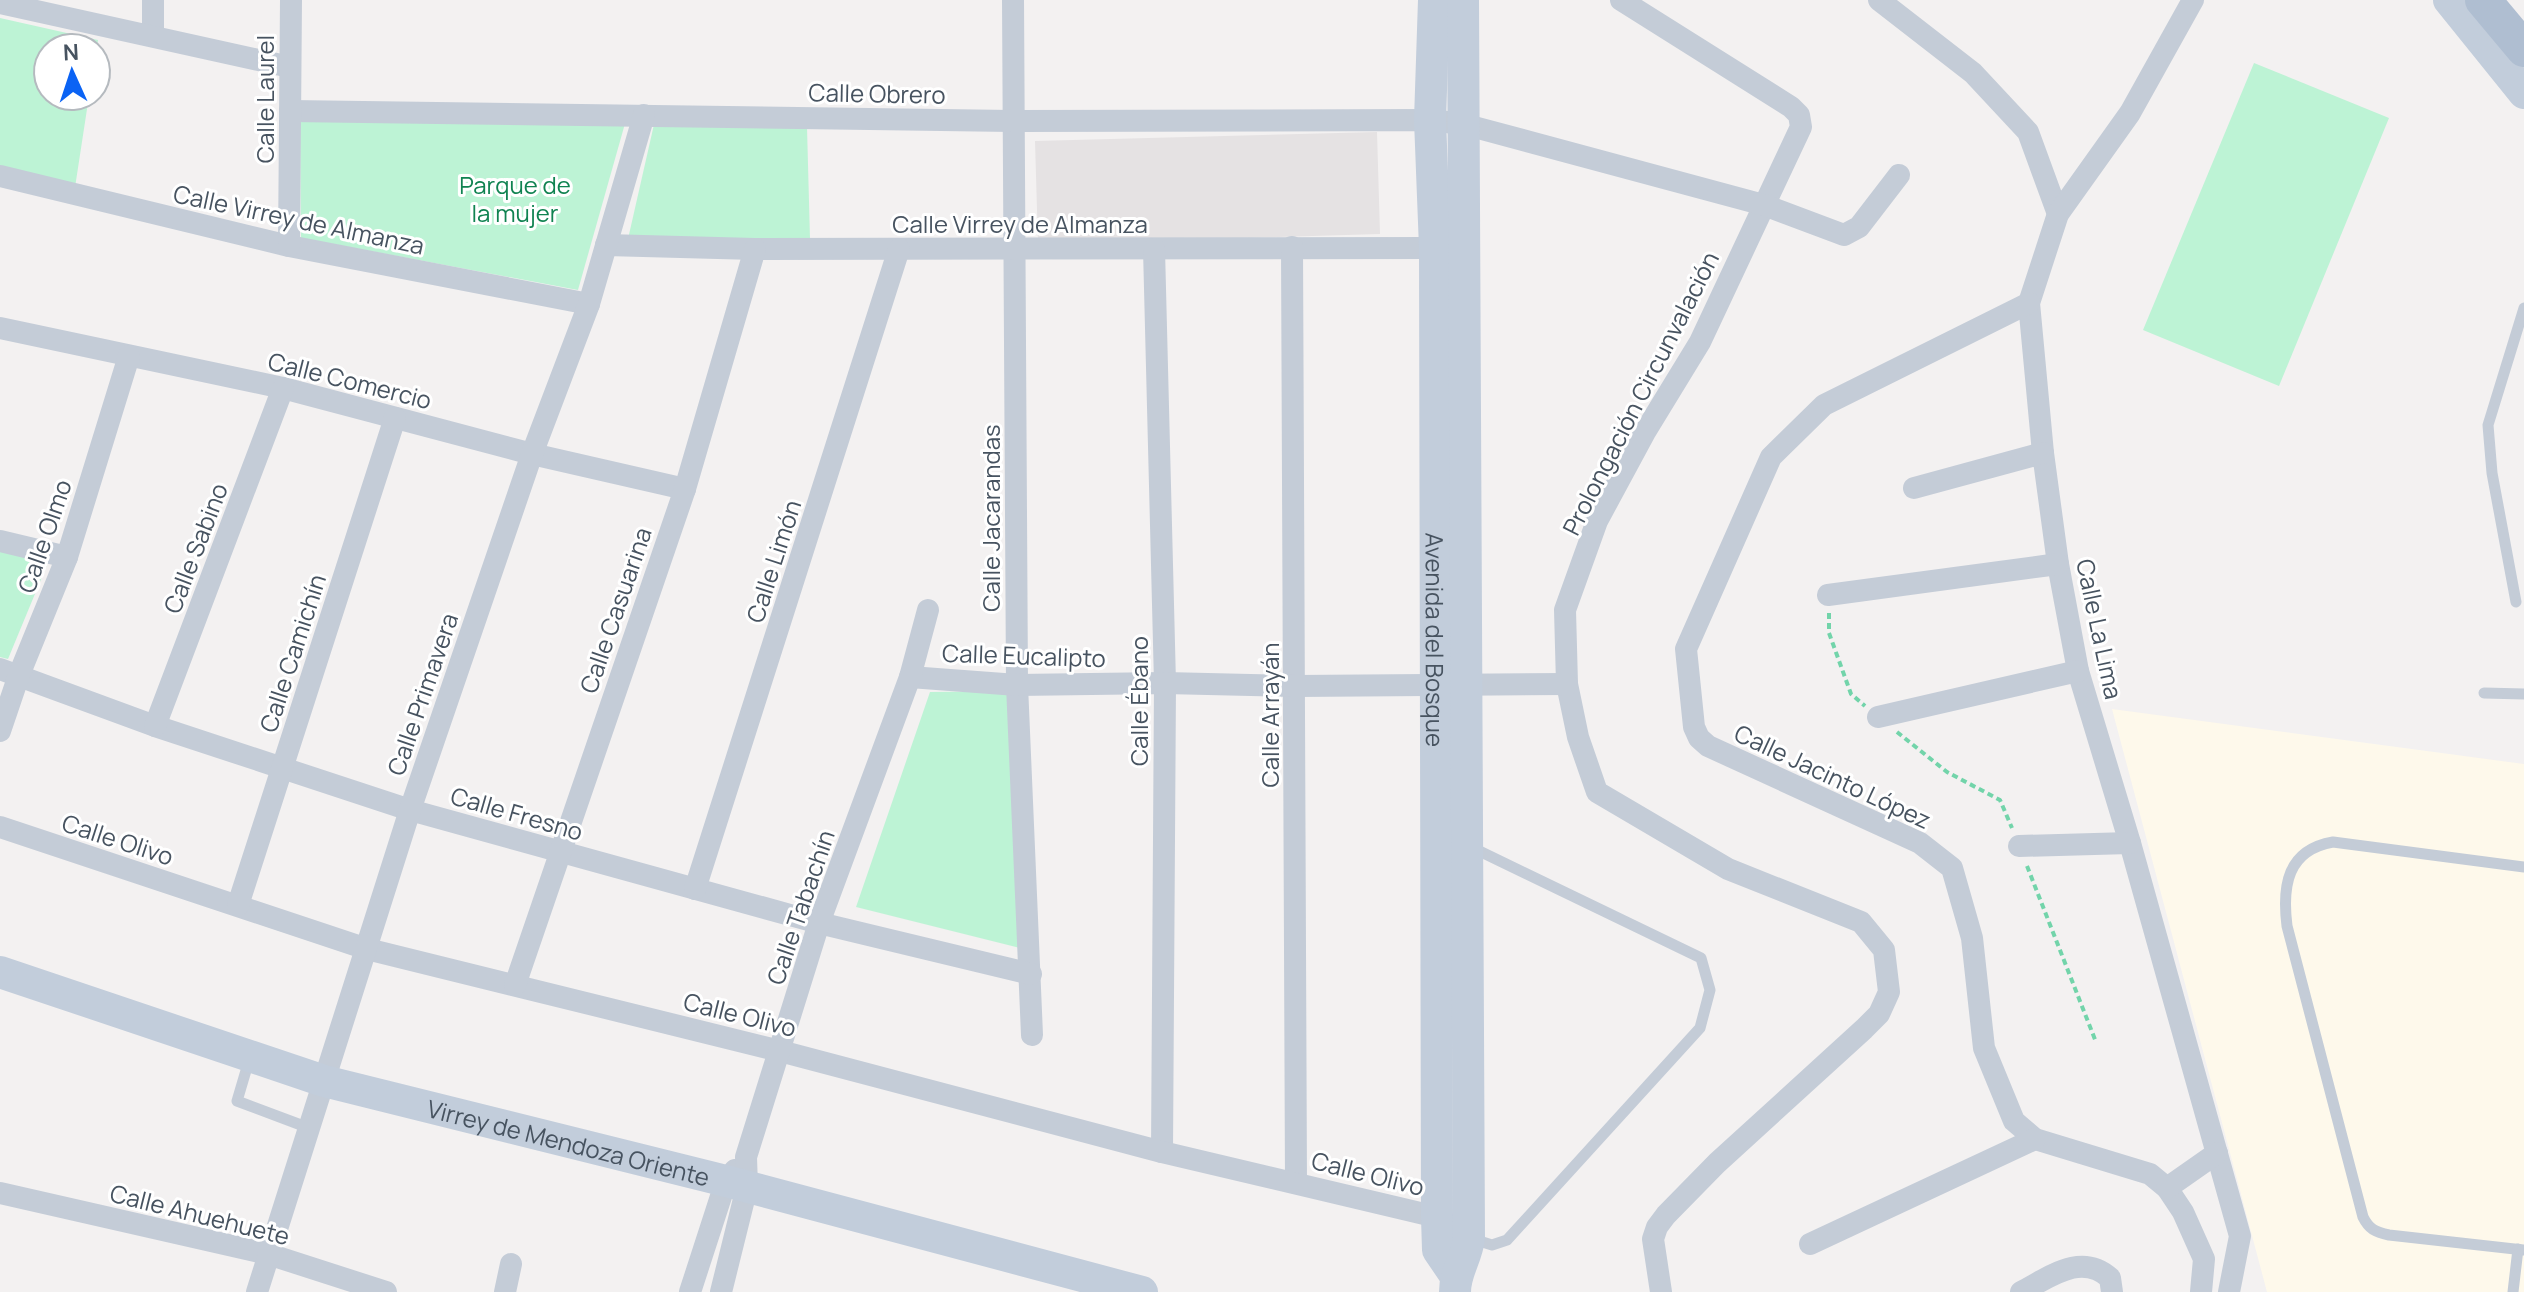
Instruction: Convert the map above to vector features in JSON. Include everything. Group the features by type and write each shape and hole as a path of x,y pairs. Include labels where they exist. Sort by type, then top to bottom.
{"main road":[{"path":"2483,0 2524,49"},
{"path":"2515,0 2524,11"}],"street":[{"path":"153,0 153,36"},
{"name":"Calle Laurel","path":"289,246 291,0"},
{"name":"Calle Jacarandas","path":"1013,0 1017,685 1032,1035"},
{"name":"Avenida del Bosque","path":"1434,0 1430,120 1450,685 1451,840 1469,1238 1467,1255 1455,1284"},
{"name":"Avenida del Bosque","path":"1450,685 1463,0"},
{"name":"Prolongación Circunvalación","path":"1621,0 1791,107 1799,115 1801,127 1700,342 1645,432 1597,521 1565,610 1567,684 1578,737 1597,792 1728,869 1861,922 1884,950 1889,992 1879,1014 1717,1163 1657,1227 1653,1239 1661,1292"},
{"path":"1879,0 1973,73 2028,132 2058,214"},
{"name":"Calle La Lima","path":"2193,0 2130,113 2058,214 2029,303 2043,453 2058,564 2078,671 2130,843 2240,1236 2229,1292"},
{"path":"2449,0 2524,93"},
{"path":"12,3 290,67"},
{"name":"Calle Obrero","path":"290,111 1012,121 1430,120 1463,124 1764,205 1844,235 1859,227 1899,175"},
{"name":"Calle Primavera","path":"257,1292 410,810 532,454 589,304 644,115"},
{"name":"Calle Virrey de Almanza","path":"0,176 289,246 589,304"},
{"name":"Calle Virrey de Almanza","path":"606,245 1014,250 1435,248"},
{"name":"Calle Arrayán","path":"1292,247 1296,1183"},
{"name":"Calle Casuarina","path":"515,985 685,489 755,249"},
{"name":"Calle Limón","path":"695,889 899,249"},
{"name":"Calle Ébano","path":"1154,249 1165,683 1162,1152"},
{"name":"Calle Jacinto López","path":"2029,303 1824,405 1771,457 1686,649 1694,727 1699,738 1708,746 1920,843 1952,868 1972,938 1984,1048 2014,1121 2035,1139"},
{"name":"Calle Comercio","path":"0,328 283,388 532,454 685,489"},
{"name":"Calle Olmo","path":"0,731 10,672 67,557 129,356"},
{"name":"Calle Sabino","path":"155,726 283,388"},
{"name":"Calle Camichín","path":"238,905 395,418"},
{"path":"1914,488 2043,453"},
{"path":"0,541 67,557"},
{"path":"1828,595 2058,564"},
{"name":"Calle Tabachín","path":"739,1175 819,923 910,677 928,610"},
{"path":"1878,717 2078,671"},
{"name":"Calle Fresno","path":"10,672 155,726 410,810 819,923 1031,974"},
{"name":"Calle Eucalipto","path":"910,677 1017,685 1567,684"},
{"name":"Calle Olivo","path":"0,827 367,949 780,1051 1162,1152 1437,1217 1469,1238"},
{"name":"Avenida del Bosque","path":"1451,840 1437,1217 1438,1250 1455,1284"},
{"path":"2019,846 2130,843"},
{"name":"Virrey de Mendoza Oriente","path":"0,972 324,1081 739,1175 1142,1292"},
{"path":"1810,1244 2035,1139 2150,1174 2167,1188 2183,1212 2204,1259 2201,1292"},
{"path":"2167,1188 2217,1153"},
{"path":"690,1292 739,1175"},
{"path":"721,1292 739,1175"},
{"name":"Calle Ahuehuete","path":"0,1193 268,1254 386,1292"},
{"path":"505,1292 511,1264"},
{"path":"2021,1292 2066,1268 2078,1265 2101,1270 2110,1278 2112,1292"}],"lane":[{"path":"2516,602 2492,473 2488,425 2524,308"},
{"path":"2484,693 2524,694"},
{"path":"1451,840 1701,958 1710,990 1700,1028 1507,1240 1492,1245 1469,1238"},
{"path":"2513,1292 2521,1250 2389,1235 2375,1232 2367,1226 2287,926 2284,898 2288,878 2299,859 2313,847 2333,842 2524,867"},
{"path":"250,1056 237,1101 309,1128"}],"path":[{"path":"1828,595 1829,633 1851,694 1947,772 2000,800 2096,1042"}],"shaded area":[{"path":"1377,132 1380,234 1038,244 1035,141"},
{"path":"2112,709 2524,764 2524,1292 2267,1292"}],"green space":[{"path":"0,18 62,32 32,32 32,112 87,112 74,194 0,175"},
{"path":"2254,63 2389,118 2279,386 2143,330"},
{"name":"Parque de la mujer","path":"300,119 626,120 578,290 301,238"},
{"path":"655,120 807,127 810,239 628,239"},
{"path":"0,549 49,560 8,659 0,657"},
{"path":"1015,691 1020,948 856,907 930,692"}]}
